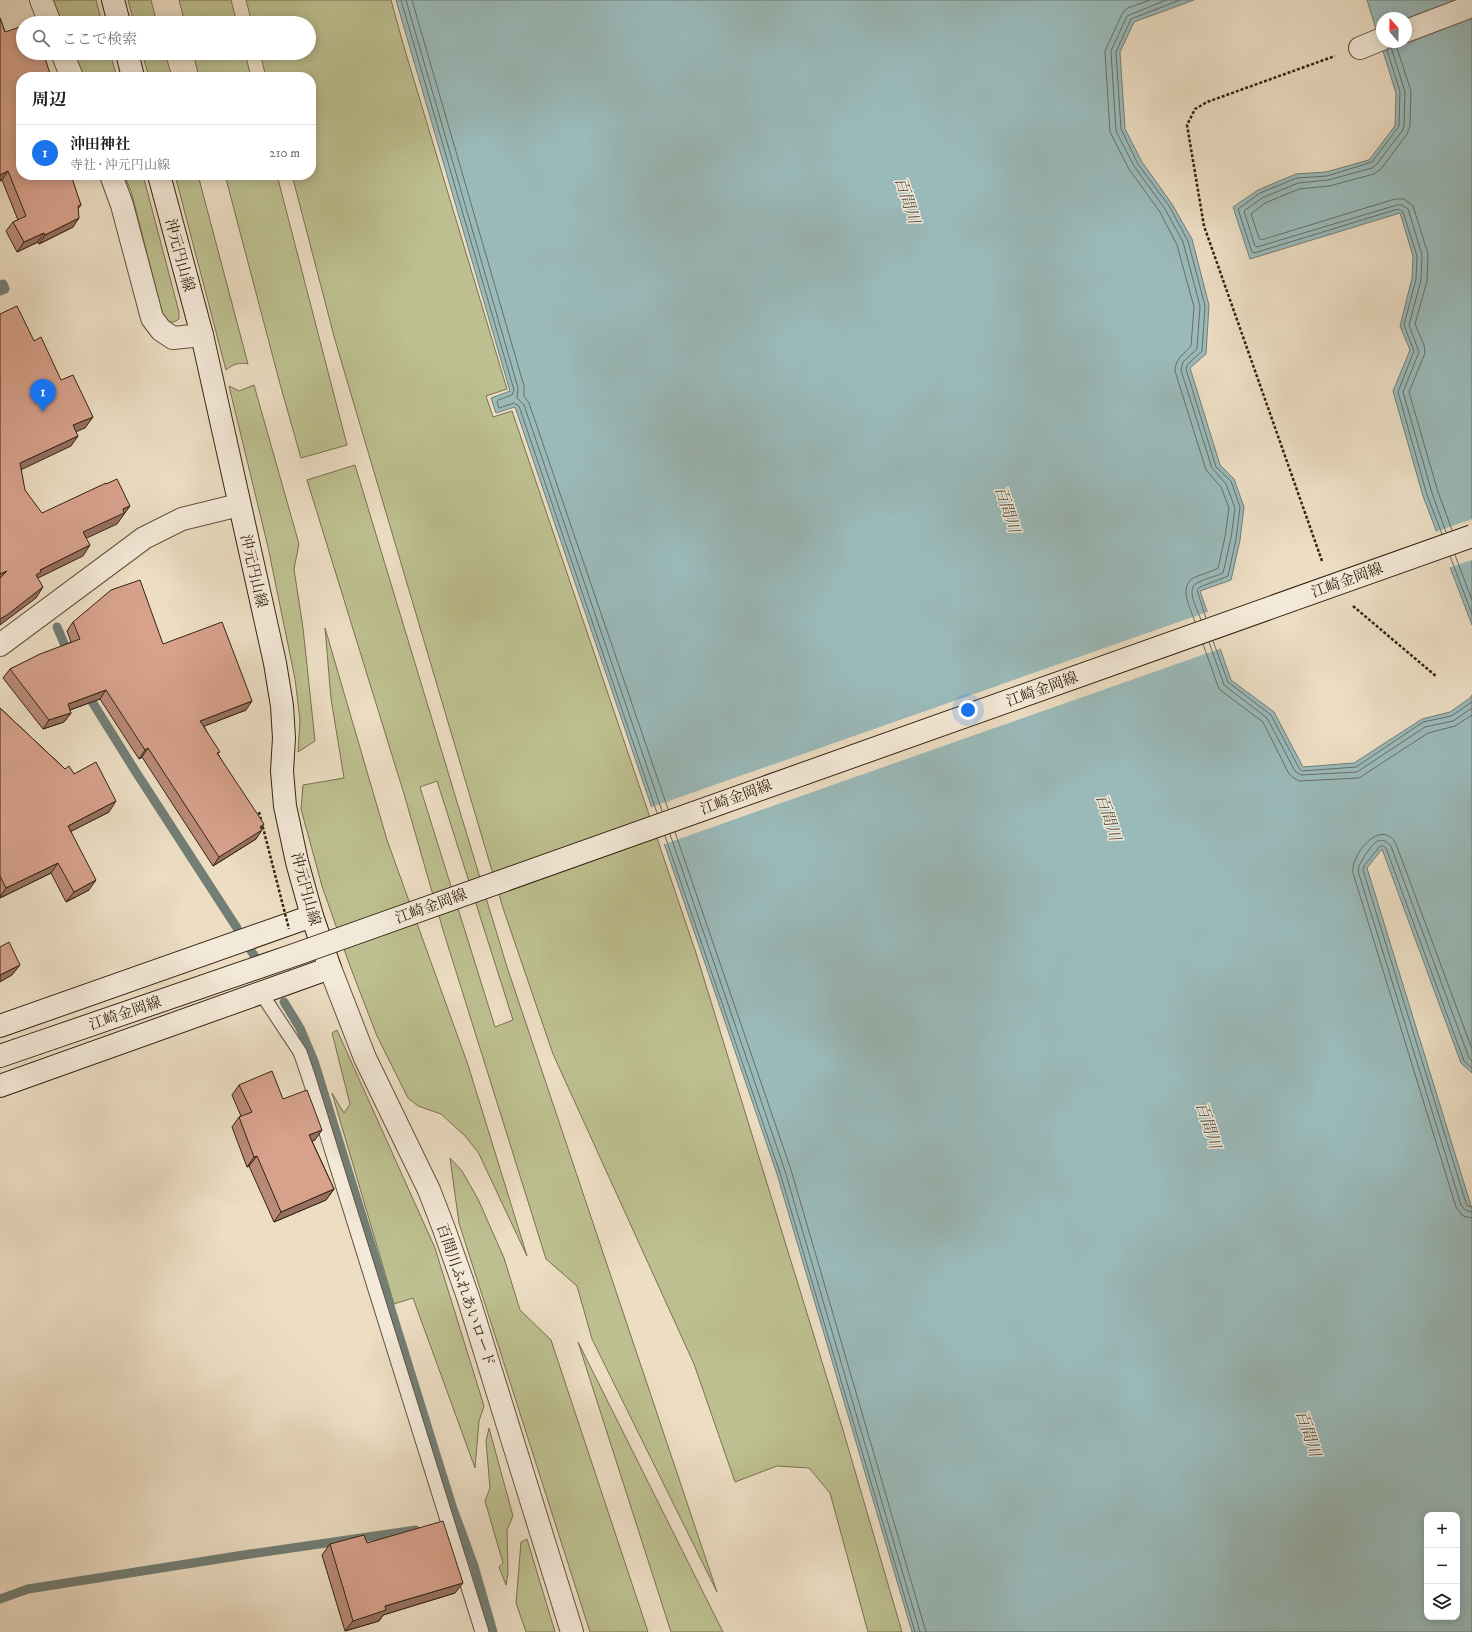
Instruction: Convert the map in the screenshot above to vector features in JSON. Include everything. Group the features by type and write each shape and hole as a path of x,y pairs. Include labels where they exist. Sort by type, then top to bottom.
{"main road":[{"path":"41,0 47,16"},
{"path":"113,0 117,16"},
{"path":"1412,28 1472,6"},
{"path":"1360,48 1376,41"},
{"path":"65,60 70,72"},
{"path":"129,60 132,72"},
{"path":"113,180 122,205 152,318 161,330 173,338 202,335"},
{"name":"沖元円山線","path":"160,180 202,335 275,663 282,706 284,738 282,771 285,806 312,916 330,968"},
{"path":"0,645 144,538 182,519 239,505"},
{"name":"江崎金岡線","path":"0,1056 312,948 1472,536"},
{"path":"0,1026 312,916"},
{"path":"0,1086 330,968"},
{"name":"百間川ふれあいロード","path":"330,968 365,1058 429,1190 444,1229 468,1297 572,1632"}],"lane":[{"path":"261,993 300,1052 308,1075 482,1632"}],"path":[{"path":"1324,567 1204,226 1187,125 1195,109 1207,102 1360,48"},
{"path":"1350,604 1437,677"},
{"path":"259,812 290,935"}],"green space":[{"path":"52,0 96,0 100,16 58,16"},
{"path":"128,0 151,0 155,16 132,16"},
{"path":"179,0 231,0 235,16 183,16"},
{"path":"246,0 391,0 507,389 486,396 493,417 512,411 696,953 843,1430 902,1632 868,1632 830,1493 809,1468 777,1466 735,1482 694,1364 553,1054 503,908 335,340 293,180 316,180 316,72 265,72 262,60 316,60 316,16 250,16"},
{"path":"76,60 112,60 116,72 81,72"},
{"path":"144,60 167,60 171,72 148,72"},
{"path":"195,60 247,60 250,72 198,72"},
{"path":"126,180 144,180 179,312 179,319 174,322 168,322 163,316 131,191"},
{"path":"176,180 199,180 248,364 236,364 226,370"},
{"path":"226,180 278,180 347,445 301,458"},
{"path":"254,385 299,544 294,569 303,628 315,741 298,752 300,720 295,679 268,547 229,386 239,391"},
{"path":"355,465 507,967 717,1592 592,1339 577,1286 546,1259 443,930 404,794 307,480","holes":["437,781 513,1020 495,1027 420,787"]},
{"path":"325,628 387,840 468,1065 527,1256 478,1152 465,1136 441,1114 418,1106 408,1098 377,1036 350,966 322,886 301,809 303,785 344,778 331,699"},
{"path":"337,1030 435,1248 484,1406 479,1421 475,1468 413,1298 394,1304 332,1093 344,1113 350,1104 332,1033"},
{"path":"450,1158 462,1171 478,1199 504,1258 520,1310 551,1340 648,1632 590,1632 459,1223"},
{"path":"578,1342 723,1632 671,1632"},
{"path":"489,1428 513,1516 507,1530 508,1573 506,1585 499,1567 503,1563 485,1501 490,1488 486,1441"},
{"path":"527,1539 555,1632 526,1632 516,1603 521,1542"}],"water":[{"name":"百間川","path":"396,0 1194,0 1134,22 1120,52 1125,129 1142,162 1172,204 1192,239 1209,305 1206,354 1190,368 1220,465 1234,479 1244,507 1240,540 1231,580 1200,591 1231,680 1274,712 1303,767 1354,763 1422,719 1450,712 1472,695 1472,1073 1461,1063 1382,849 1367,868 1472,1209 1472,1632 912,1632 777,1174 515,407 496,413 491,398 510,391"},
{"path":"1367,0 1472,0 1472,625 1423,496 1393,391 1410,350 1400,326 1412,278 1413,256 1400,213 1250,259 1233,207 1258,190 1296,174 1326,172 1369,160 1395,126 1396,93 1382,48 1412,48 1412,12 1376,12 1376,29"}],"pier":[{"path":"1472,519 1472,560 1448,568 1435,532"},
{"path":"1210,611 1222,648 662,845 649,808"}],"building":[{"path":"0,18 5,32 16,28 16,60 46,60 49,72 16,72 16,180 73,180 81,205 78,206 79,218 45,235 44,233 24,242 13,222 26,216 8,171 0,175"},
{"path":"17,306 34,341 41,337 61,380 73,375 93,417 73,425 78,436 20,463 25,490 42,513 117,479 130,506 123,509 124,513 83,532 90,545 40,570 41,572 36,575 43,587 0,619 0,578 7,571 0,574 0,314"},
{"path":"140,580 163,644 222,622 252,701 200,721 220,752 217,753 264,824 260,827 262,830 219,857 148,748 145,750 106,690 68,704 71,713 49,720 10,669 40,654 80,639 73,622 111,590"},
{"path":"0,708 65,769 69,766 74,774 96,762 116,801 68,826 96,880 74,892 58,863 6,888 0,876"},
{"path":"9,942 20,965 0,975 0,947"},
{"path":"272,1071 283,1099 307,1090 322,1130 309,1135 334,1189 281,1212 257,1156 254,1157 239,1117 252,1112 239,1085"},
{"path":"443,1521 463,1583 385,1606 386,1610 353,1621 330,1544 364,1535 367,1543"}],"waterway":[{"path":"0,291 5,289 3,284"},
{"path":"57,627 69,655"},
{"path":"86,692 237,928"},
{"path":"250,949 261,966"},
{"path":"284,1002 300,1028 314,1061 452,1506 474,1566 493,1632"},
{"path":"0,1599 28,1589 250,1554 416,1530"}],"place":[{"name":"沖田神社","path":"43,412"}]}
